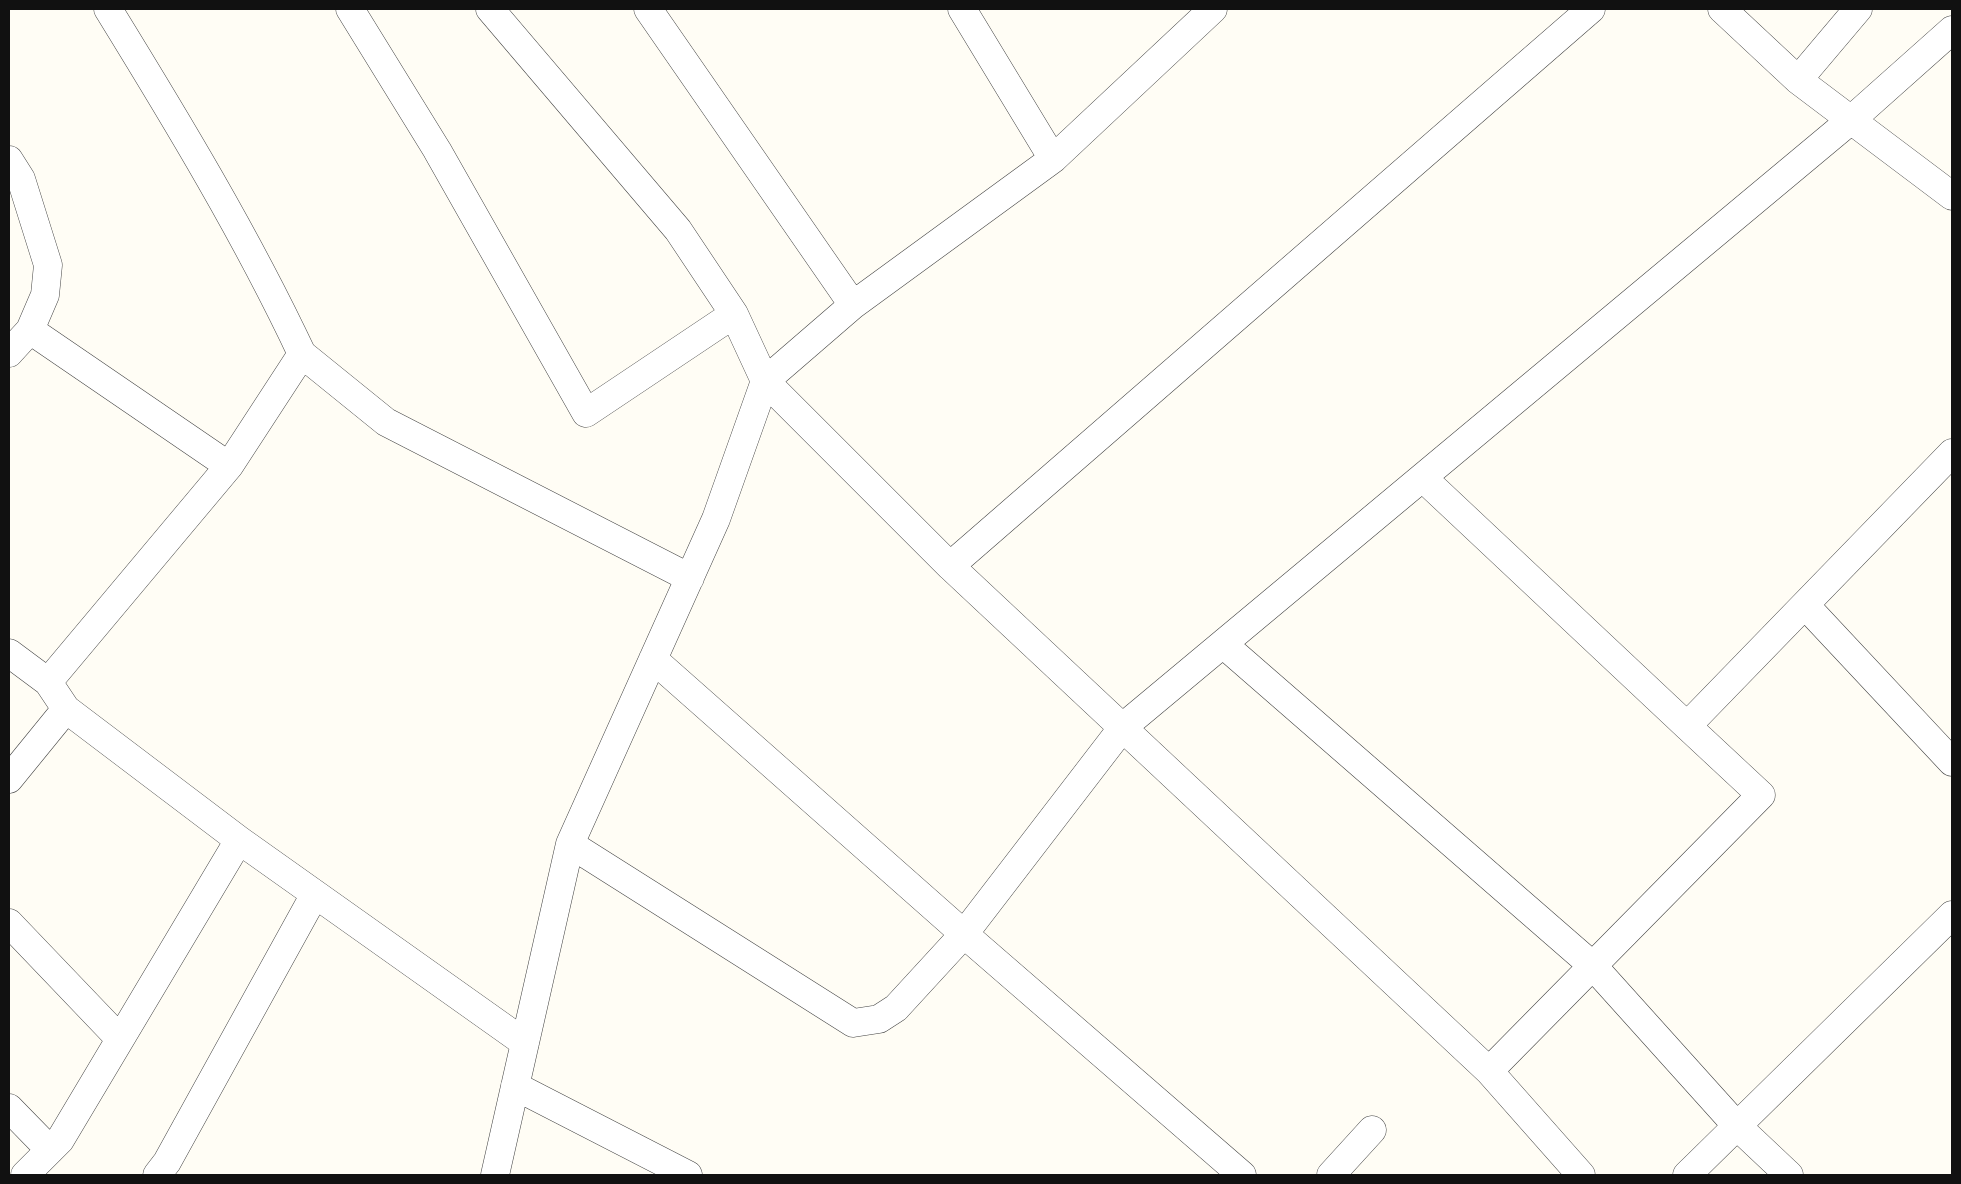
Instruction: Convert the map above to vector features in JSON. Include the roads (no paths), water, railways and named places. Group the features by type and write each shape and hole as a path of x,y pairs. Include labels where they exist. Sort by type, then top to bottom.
{"street":[{"path":"108,9 198,159 274,294 302,354 386,422 690,578"},
{"path":"350,9 437,150 586,414 734,314"},
{"path":"490,9 678,230 734,314 765,381 950,566 1489,1071 1581,1175"},
{"path":"648,9 853,305"},
{"path":"962,9 1053,159"},
{"path":"495,1175 570,844 716,519 765,381 853,305 1053,159 1213,9"},
{"path":"950,566 1591,9"},
{"path":"1722,9 1798,80 1952,196"},
{"path":"1798,80 1858,9"},
{"path":"570,844 853,1023 879,1019 896,1008 964,934 1123,727 1851,120 1952,30"},
{"path":"9,353 30,330 45,295 48,266 13,176"},
{"path":"30,330 229,466"},
{"path":"48,682 229,466 302,354"},
{"path":"1687,726 1952,453"},
{"path":"1423,478 1761,795 1489,1071"},
{"path":"1806,605 1952,762"},
{"path":"1223,644 1592,966 1737,1126 1789,1175"},
{"path":"9,653 48,682 66,709 239,840 525,1042"},
{"path":"653,659 964,934 1242,1175"},
{"path":"9,779 66,709"},
{"path":"25,1175 60,1140 239,840"},
{"path":"157,1175 167,1162 315,894"},
{"path":"1687,1175 1952,915"},
{"path":"9,923 120,1039"},
{"path":"515,1086 688,1175"},
{"path":"9,1108 50,1150"},
{"path":"1331,1175 1372,1130"}]}
